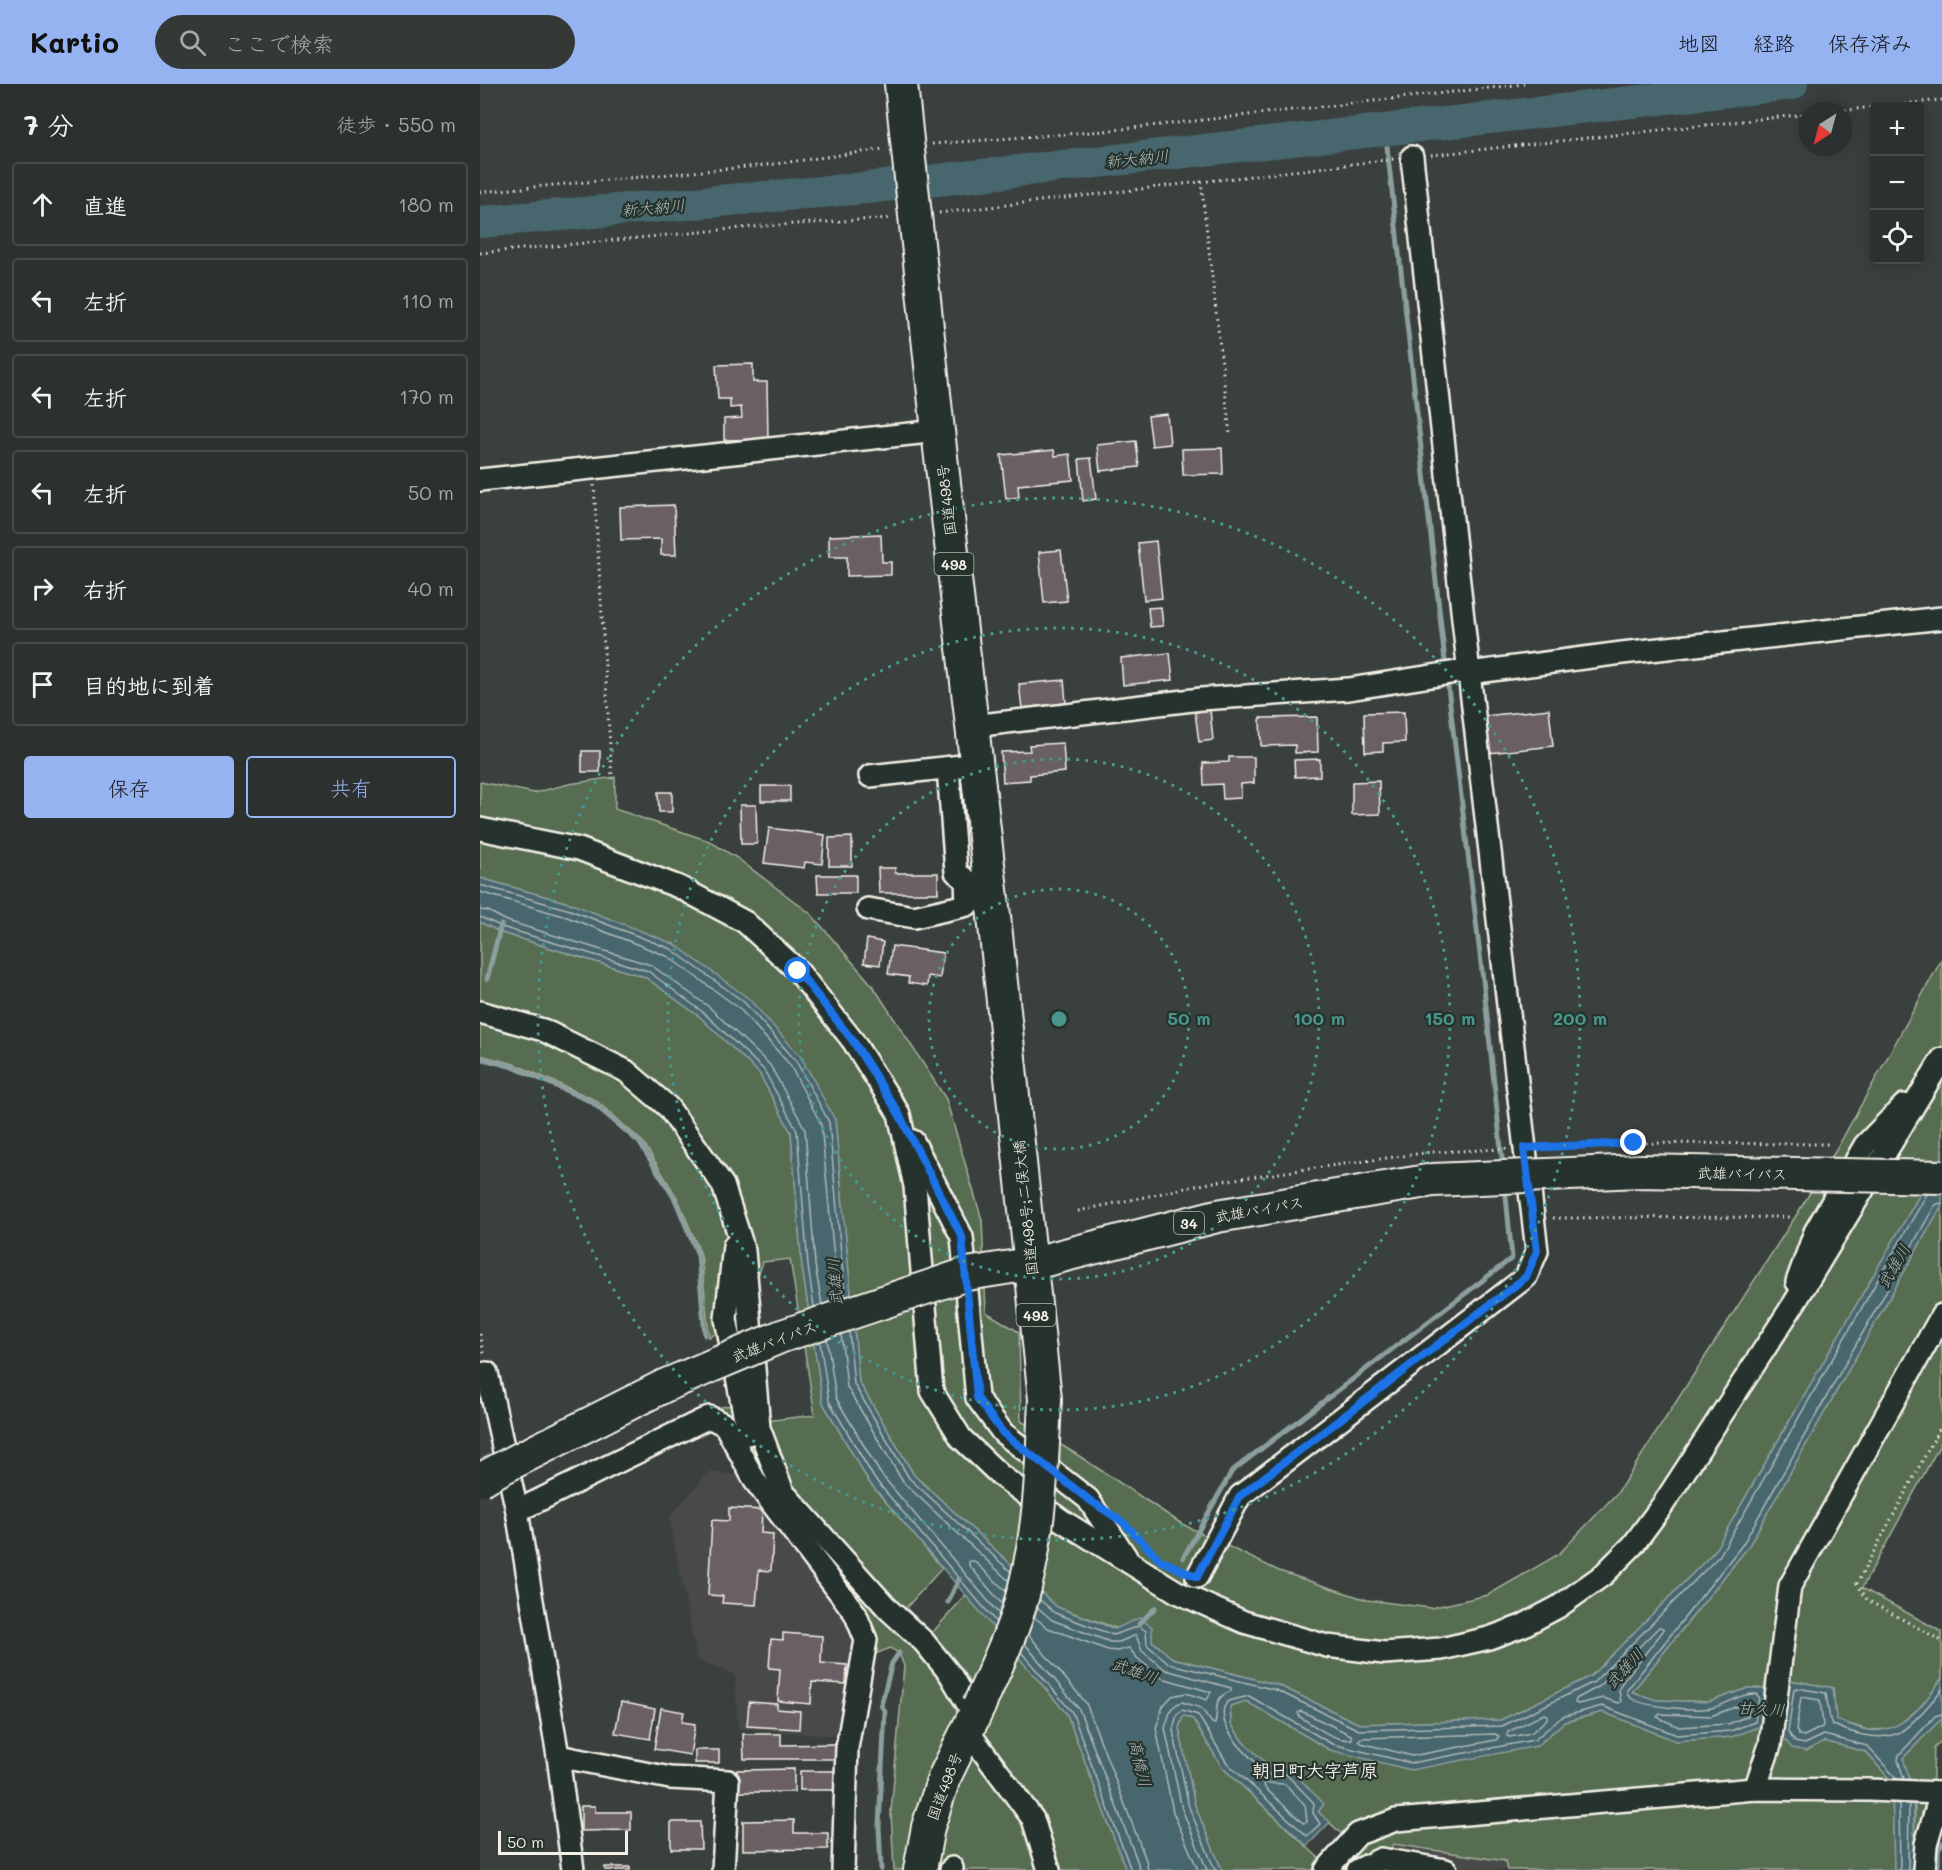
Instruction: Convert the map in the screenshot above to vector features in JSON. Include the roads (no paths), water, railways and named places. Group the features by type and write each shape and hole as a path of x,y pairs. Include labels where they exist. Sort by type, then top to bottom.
{"highway":[{"name":"国道498号","path":"901,84 938,431 973,726 963,766 994,916"},
{"name":"国道498号;二俣大橋","path":"973,1717 1019,1609 1031,1555 1041,1475 1045,1399 994,916"},
{"name":"武雄バイパス","path":"480,1480 664,1386 782,1336 967,1274 1030,1264 1216,1216 1433,1180 1640,1171 1942,1177"},
{"name":"国道498号","path":"920,1870 928,1827 944,1778 973,1717"}],"street":[{"path":"1197,1577 1240,1496 1526,1277 1537,1251 1463,673 1408,157"},
{"path":"480,480 938,431"},
{"path":"973,726 1201,699 1349,689 1432,675 1942,618"},
{"path":"868,909 914,917 967,905 966,880 956,872 963,766 870,776"},
{"path":"480,829 579,849 679,887 746,922 798,971 853,1041 899,1114 962,1237 977,1398 1003,1433 1088,1499 1130,1563"},
{"path":"480,1012 543,1030 626,1071 668,1107 723,1185 744,1251 759,1428 783,1492"},
{"path":"899,1114 915,1186 932,1391 962,1438 1001,1476 1061,1520 1177,1592 1244,1622 1327,1646 1384,1653 1441,1649 1489,1638 1522,1626 1558,1607 1603,1575 1633,1545 1664,1503 1795,1302 1942,1059"},
{"path":"736,1227 726,1319 744,1448 755,1481 855,1612 866,1640 846,1749 843,1870"},
{"path":"1755,1789 1770,1744 1790,1586 1942,1315"},
{"path":"480,1374 487,1373 517,1511 558,1755 573,1870"},
{"path":"517,1511 709,1418 725,1425 889,1610 924,1642 950,1674 1033,1819 1049,1870"},
{"path":"558,1755 670,1778 728,1781 723,1870"},
{"path":"1326,1870 1359,1834 1396,1820 1755,1789 1941,1793 1926,1844 1924,1870"},
{"path":"1358,1870 1381,1859 1446,1870"}],"water":[{"path":"480,878 572,904 674,944 748,998 801,1057 835,1120 859,1382 914,1475 1057,1607 1115,1629 1139,1618 1152,1627 1152,1641 1172,1658 1278,1685 1359,1724 1501,1720 1591,1676 1714,1552 1942,1156 1942,1205 1748,1547 1632,1692 1656,1700 1709,1702 1748,1688 1766,1688 1761,1726 1731,1737 1676,1741 1603,1712 1564,1722 1537,1746 1411,1770 1330,1750 1246,1701 1230,1706 1231,1724 1243,1742 1275,1771 1286,1765 1324,1804 1318,1812 1330,1822 1307,1846 1222,1767 1193,1719 1183,1715 1179,1728 1195,1806 1222,1870 1126,1870 1067,1714 869,1482 823,1403 802,1267 791,1132 759,1073 700,1017 645,977 502,933 480,922"},
{"path":"1942,1678 1942,1718 1903,1758 1913,1800 1914,1870 1894,1870 1892,1782 1866,1752 1824,1741 1806,1751 1792,1748 1781,1735 1789,1680 1833,1688 1836,1719 1868,1730 1880,1730 1892,1728 1911,1715"}],"waterway":[{"name":"新大納川","path":"480,222 866,188 1792,84"},
{"path":"1385,129 1446,670"},
{"path":"1447,679 1503,1168"},
{"path":"487,979 501,925"},
{"path":"480,1058 513,1067 592,1102 639,1142 675,1199 698,1255 705,1335"},
{"path":"1183,1558 1232,1471 1512,1258 1505,1186"},
{"path":"948,1602 959,1579"},
{"path":"1139,1624 1155,1608"},
{"path":"881,1870 879,1826 885,1712 881,1705 892,1663 899,1653"},
{"path":"1938,1870 1938,1850 1942,1843"}],"district":[{"name":"朝日町大字芦原","path":"1315,1770"}],"water label":[{"name":"武雄川","path":"1893,1266"},
{"name":"武雄川","path":"834,1282"},
{"name":"武雄川","path":"1624,1668"},
{"name":"武雄川","path":"1135,1670"},
{"name":"甘久川","path":"1761,1708"},
{"name":"高橋川","path":"1141,1763"}]}
